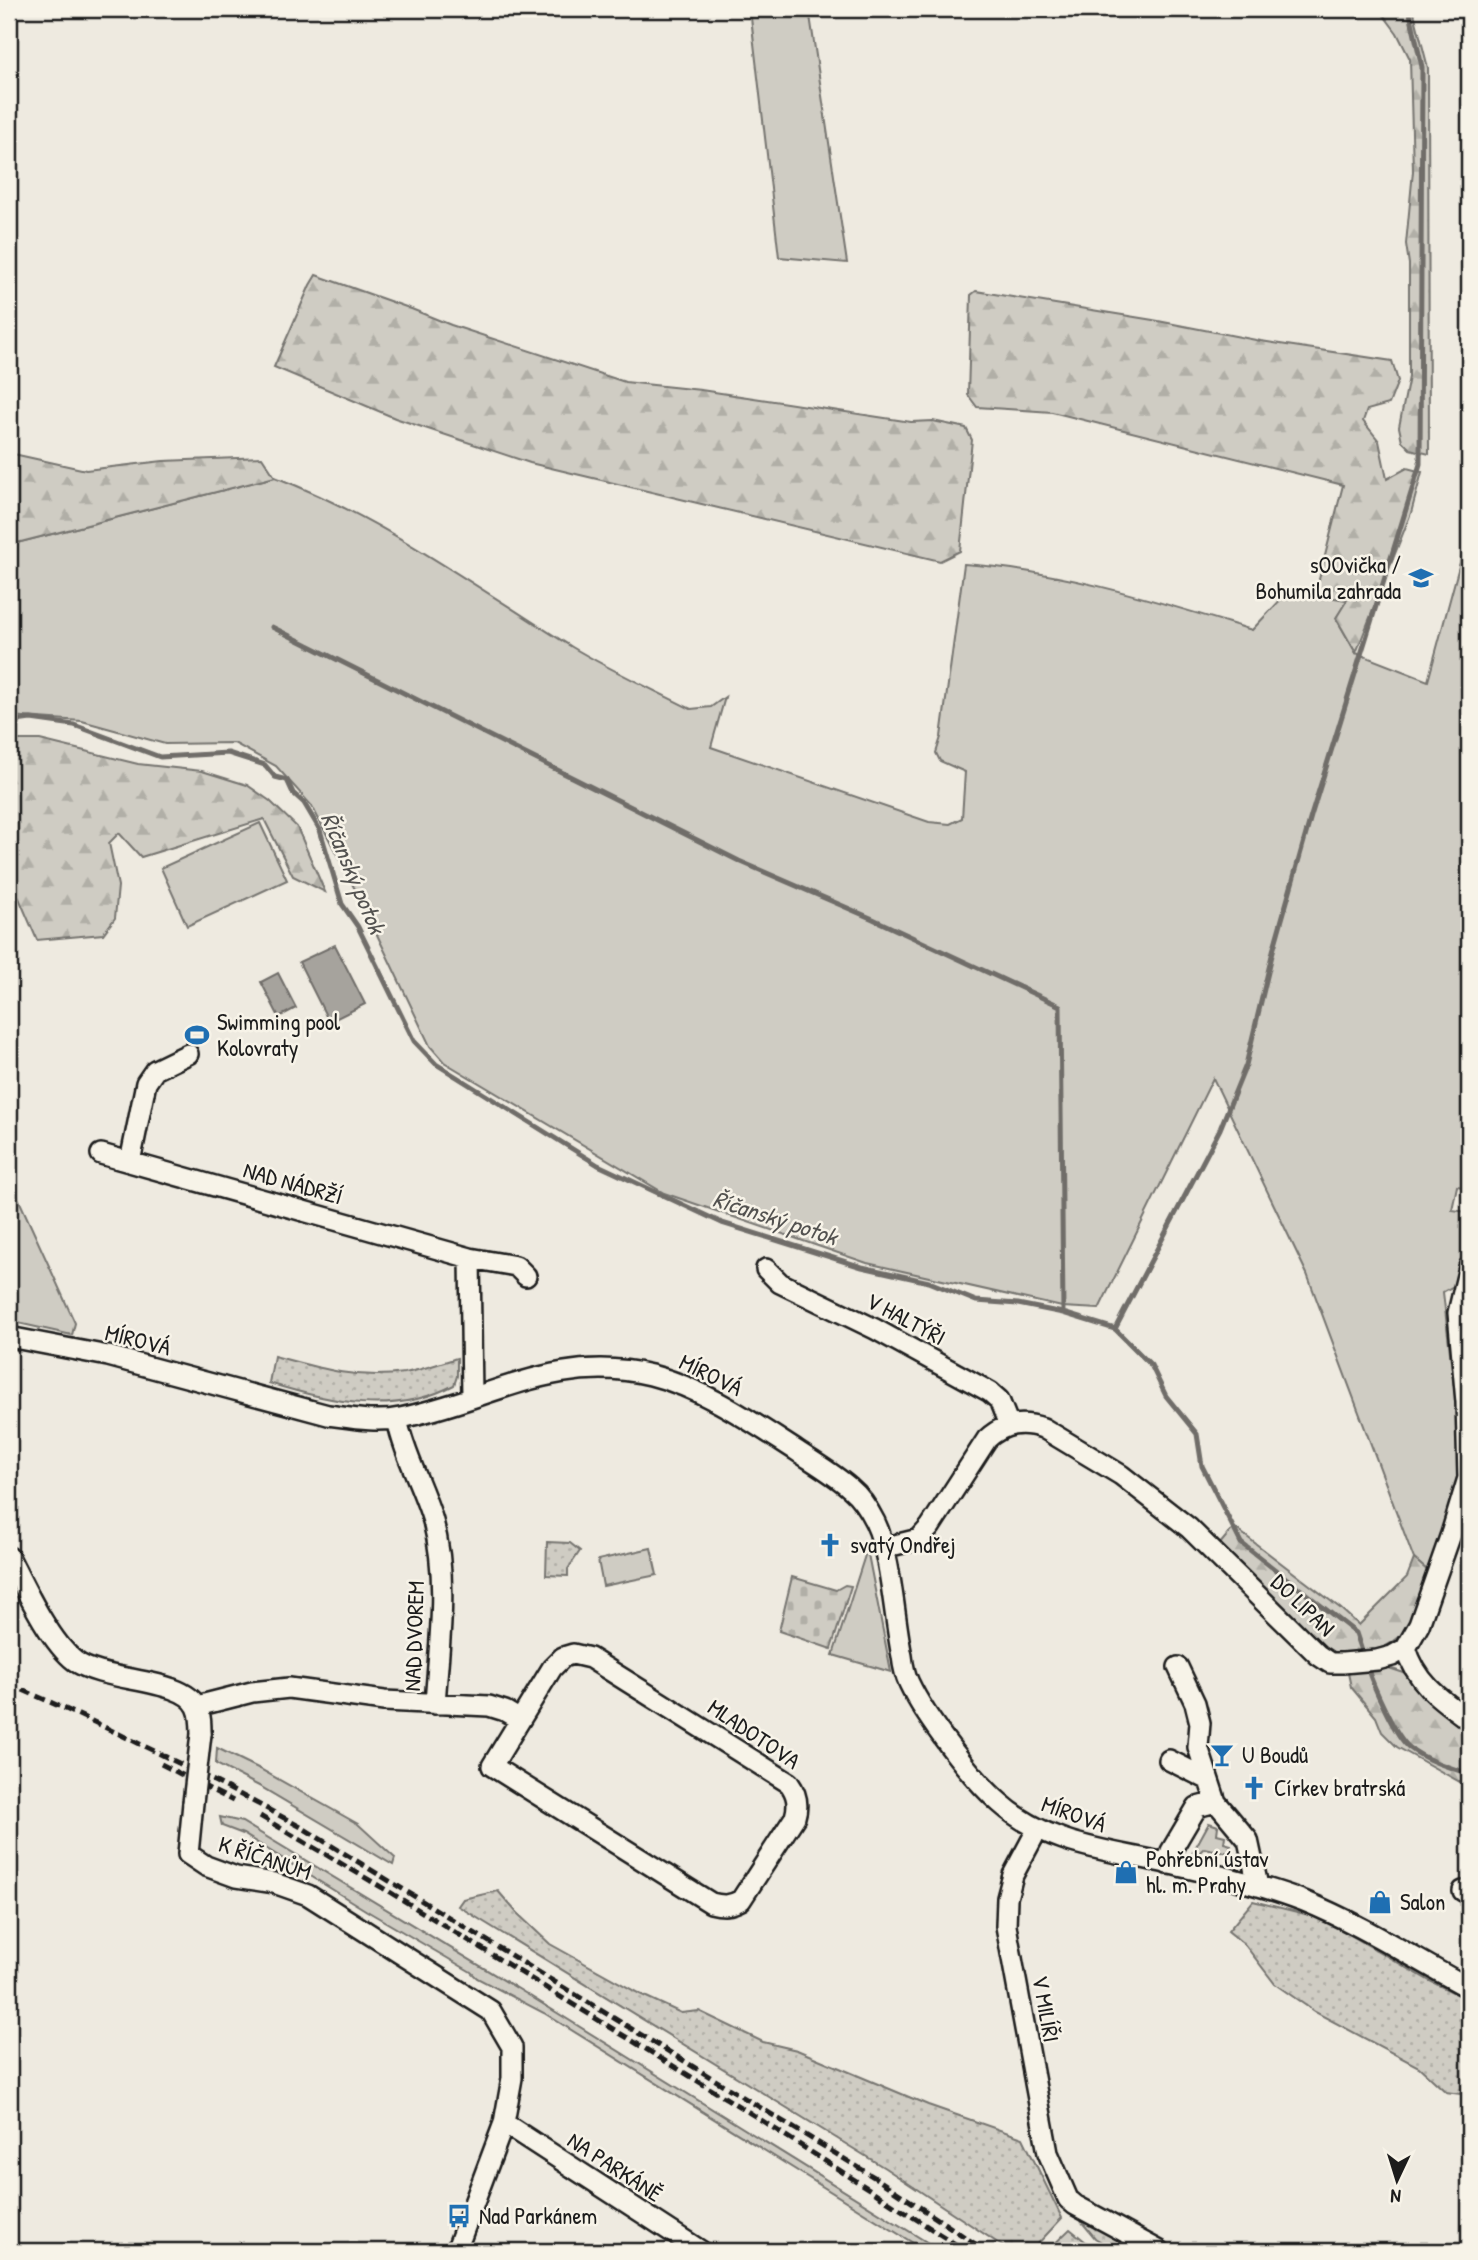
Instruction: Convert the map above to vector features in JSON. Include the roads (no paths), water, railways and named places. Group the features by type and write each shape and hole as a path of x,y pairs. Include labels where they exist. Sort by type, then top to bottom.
{"street":[{"path":"130,1162 150,1074 188,1054"},
{"name":"NAD NÁDRŽÍ","path":"101,1154 470,1258 516,1266 526,1276"},
{"path":"470,1258 472,1396"},
{"path":"1469,1267 1458,1313 1466,1402 1468,1478 1419,1625 1406,1648 1411,1665 1433,1694 1469,1720"},
{"name":"V HALTÝŘI","path":"766,1269 780,1283 875,1329 990,1392 999,1400 1009,1425"},
{"name":"MÍROVÁ","path":"9,1337 108,1356 328,1415 358,1419 397,1419 527,1379 567,1370 623,1370 668,1380 702,1395 740,1416 852,1489 864,1503 876,1525 883,1548 901,1654 909,1682 930,1717 982,1787 1013,1815 1037,1830 1075,1845 1258,1886 1305,1901 1469,1988"},
{"name":"NAD DVOREM","path":"197,1706 252,1692 289,1688 384,1701 435,1704 442,1599 440,1563 430,1511 401,1440 397,1419"},
{"name":"DO LIPAN","path":"1009,1425 1022,1423 1043,1428 1121,1475 1189,1528 1318,1655 1330,1663 1377,1660 1406,1648"},
{"path":"883,1548 919,1539 930,1527 987,1438 1009,1425"},
{"path":"9,1557 55,1640 76,1662 101,1674 174,1689 188,1696 197,1706"},
{"name":"MLADOTOVA","path":"573,1654 590,1658 789,1783 798,1802 795,1817 741,1900 732,1905 711,1903 492,1766 520,1720 557,1661 573,1654"},
{"path":"1178,1667 1195,1703 1200,1723 1198,1747 1207,1779 1216,1802 1248,1840 1258,1886"},
{"path":"435,1704 489,1706 520,1720"},
{"name":"K ŘÍČANŮM","path":"197,1706 201,1734 188,1854 206,1866 236,1877 274,1883 309,1895 491,2011 512,2046 512,2078 504,2123 456,2251"},
{"path":"1169,1760 1207,1779"},
{"path":"1167,1864 1197,1807 1216,1802"},
{"name":"V MILÍŘI","path":"1037,1830 1013,1875 1007,1898 1006,1926 1048,2154 1068,2199 1160,2251"},
{"name":"NA PARKÁNĚ","path":"504,2123 701,2251"}],"waterway":[{"path":"1115,1329 1220,1129 1246,1065 1273,951 1311,816 1420,464 1422,67 1409,9"},
{"path":"272,627 739,861 873,919 1060,1006 1063,1313"},
{"name":"Říčanský potok","path":"9,722 31,719 74,725 160,757 228,753 265,765 275,777 287,780 293,793 304,803 320,830 342,904 358,927 414,1041 436,1064 598,1165 722,1223 862,1267 929,1282 976,1301 1018,1304 1063,1313 1115,1329 1151,1365 1166,1396 1197,1434 1202,1466 1241,1543 1356,1633 1364,1657"},
{"name":"Říčanský potok","path":"1367,1667 1385,1710 1404,1742 1424,1757 1469,1774"}],"railway":[{"path":"9,1684 156,1752 301,1827 874,2177 986,2251"},
{"path":"161,1764 233,1801"},
{"path":"260,1816 388,1891 750,2113 966,2251"}],"place":[{"name":"sOOvička / Bohumila zahrada","path":"1421,578"},
{"name":"Swimming pool Kolovraty","path":"197,1035"},
{"name":"svatý Ondřej","path":"830,1545"},
{"name":"U Boudů","path":"1222,1755"},
{"name":"Církev bratrská","path":"1254,1788"},
{"name":"Pohřební ústav hl. m. Prahy","path":"1126,1872"},
{"name":"Salon","path":"1380,1902"},
{"name":"Nad Parkánem","path":"459,2216"}]}
